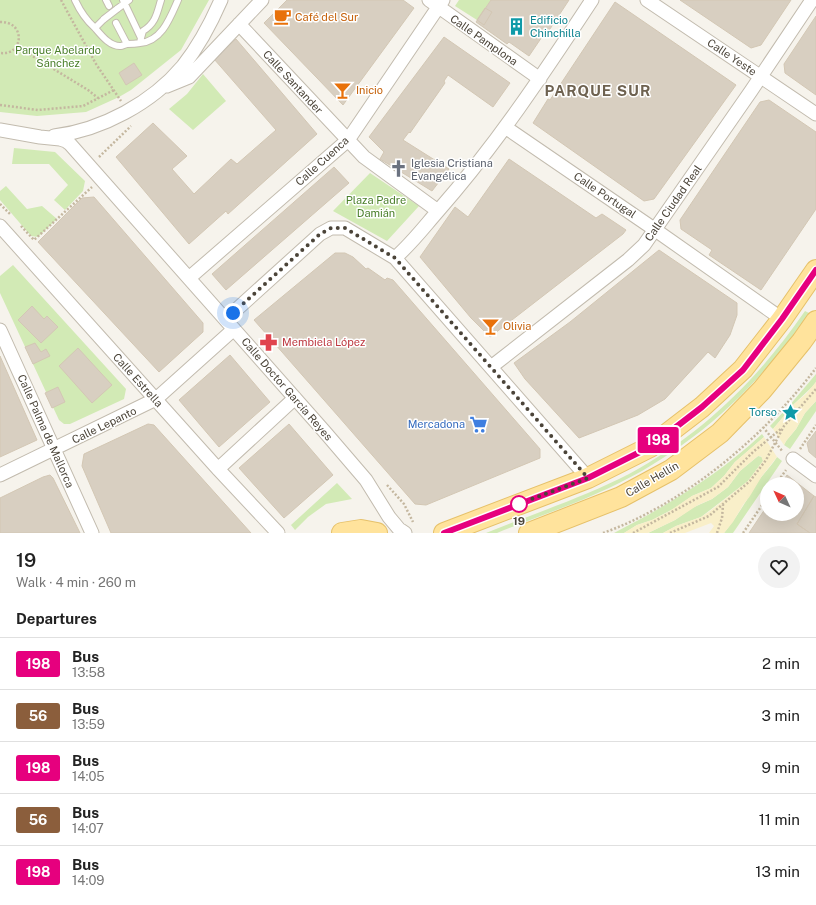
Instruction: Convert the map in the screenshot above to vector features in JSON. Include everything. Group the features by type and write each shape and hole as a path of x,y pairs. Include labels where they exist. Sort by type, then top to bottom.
{"main road":[{"path":"444,533 588,478 650,447 702,407 743,370 782,319 816,270"},
{"name":"Calle Hellín","path":"529,533 622,497 671,470 720,433 762,390 802,341 816,321"},
{"path":"342,533 383,525"}],"street":[{"path":"0,135 13,138 40,137 77,131 90,127 140,104 168,82 183,66 196,47 221,0"},
{"path":"158,90 189,77 262,0"},
{"path":"395,258 410,244 452,196 505,127 540,79 592,0"},
{"name":"Calle Yeste","path":"647,0 816,114"},
{"name":"Calle Ciudad Real","path":"491,367 628,260 644,245 812,0"},
{"name":"Calle Pamplona","path":"436,2 540,79"},
{"name":"Calle Cuenca","path":"189,278 348,140 436,2"},
{"name":"Calle Santander","path":"239,24 364,157 438,211"},
{"name":"Calle Portugal","path":"505,127 782,319"},
{"path":"0,130 40,137"},
{"name":"Calle Doctor García Reyes","path":"77,131 79,144 108,180 114,194"},
{"name":"Calle Doctor García Reyes","path":"40,137 66,141 230,324 366,480 383,525 390,533"},
{"name":"Calle Estrella","path":"0,226 218,470 278,533"},
{"name":"Calle Lepanto","path":"0,475 156,399 320,234 331,228 345,228 395,258 588,478"},
{"name":"Calle Palma de Mallorca","path":"0,330 55,448 92,533"},
{"path":"218,470 295,398"},
{"path":"793,459 816,476"},
{"name":"Calle Doctor García Reyes","path":"383,525 399,529 405,533"}],"lane":[{"path":"75,0 79,9 89,23 106,40 120,46 127,44 132,45 141,40 148,42 158,35 178,0"},
{"path":"141,40 143,31 155,20 161,0"},
{"path":"95,28 126,1 141,40"},
{"path":"116,22 127,44"}],"path":[{"path":"60,0 96,64 127,111"},
{"path":"0,22 6,22 15,27 19,36 16,46 8,53 0,53"},
{"path":"16,46 88,90 98,98"},
{"path":"0,106 38,110 83,106 114,90"},
{"path":"94,162 129,128 136,124"},
{"path":"19,225 34,240 92,187"},
{"path":"0,204 14,219"},
{"path":"603,533 642,515 692,486 734,454 789,400 816,368"},
{"path":"633,533 718,487 753,452 784,426 816,388"},
{"path":"670,533 709,516 750,481 766,460 784,426"},
{"path":"763,427 782,452 793,459"},
{"path":"717,533 722,518 723,505"},
{"path":"743,533 760,508"}],"green space":[{"name":"Parque Abelardo Sánchez","path":"0,0 209,0 181,50 131,90 86,112 37,116 0,112"},
{"path":"459,0 491,0 477,20 455,6"},
{"path":"203,74 226,101 193,130 169,109 187,94"},
{"path":"14,148 55,152 85,181 83,191 65,210 54,200 68,185 49,164 12,164"},
{"name":"Plaza Padre Damián","path":"370,173 419,206 387,241 333,211"},
{"path":"6,186 27,209 42,206 57,219 38,237 31,236 0,200 0,191"},
{"path":"13,265 126,389 124,399 70,424 64,424 59,420 0,293 0,276"},
{"path":"805,311 809,313 789,340 745,391 721,414 668,455 609,488 567,506 497,533 486,533 576,498 629,474 681,441 705,423 748,382 768,360"},
{"path":"816,374 816,382 794,404 773,429 770,426"},
{"path":"816,401 816,411 790,449 784,445 786,441 796,429 805,413"},
{"path":"762,434 764,437 735,462 724,476 711,488 692,496 675,508 652,520 637,525 624,533 614,533 654,512 691,489 727,463"},
{"path":"758,456 762,457 763,461 748,481 701,517 676,526 663,533 648,533 675,520 692,508 712,499 728,487 740,471"},
{"path":"777,457 782,461 771,477 761,477"},
{"path":"760,479 760,493 733,533 724,533 738,514"},
{"path":"337,483 352,499 326,504 308,517 295,530 291,525"}],"sand":[{"path":"816,382 816,401 805,413 796,429 784,445 773,429 794,404 806,394"},
{"path":"764,437 777,457 760,477 750,496 724,533 709,533 714,526 711,523 685,533 663,533 676,526 701,517 710,511 748,481 763,461 761,456 758,456 740,471 728,487 712,499 698,505 675,520 648,533 624,533 637,525 668,512 692,496 711,488 724,476 735,462"}],"building":[{"path":"287,0 403,0 414,8 343,105 264,23"},
{"name":"Edificio Chinchilla","path":"491,0 569,0 548,32 546,31 529,56 509,42 507,44 476,22"},
{"path":"680,0 791,0 761,45 751,48"},
{"path":"615,2 736,85 654,199 644,201 533,123"},
{"path":"485,8 492,12 484,25 477,20"},
{"path":"816,16 816,95 785,73 784,64"},
{"path":"444,37 510,83 493,107 448,75 444,81 445,83 410,133 409,132 403,140 449,169 432,191 380,159 384,152 369,137"},
{"path":"236,39 317,134 228,214 226,211 189,244 116,157 153,123 187,156 172,169 194,194 231,159 237,164 276,130 214,59"},
{"path":"134,63 142,75 126,85 119,73"},
{"path":"769,100 816,132 816,209 761,290 709,255 712,250 681,229 680,220 760,102"},
{"path":"509,159 596,218 602,214 626,230 623,234 490,337 471,318 420,257 455,207 468,217"},
{"path":"334,167 349,183 226,290 212,274"},
{"path":"94,197 203,323 203,332 159,372 38,242 82,198"},
{"path":"659,250 737,303 737,315 730,335 715,358 708,352 665,399 638,415 579,438 525,379 514,363 570,322"},
{"path":"335,253 345,253 353,257 366,269 368,268 385,280 387,278 393,280 540,449 540,458 426,505 415,504 254,320"},
{"path":"32,306 44,319 47,316 58,327 41,343 18,320"},
{"path":"35,343 41,352 46,349 50,356 33,364 25,347"},
{"path":"78,348 112,385 92,403 59,366"},
{"path":"230,355 270,402 219,447 179,400"},
{"path":"0,356 37,440 0,457"},
{"path":"58,387 65,402 52,408 45,393"},
{"path":"148,424 154,425 251,533 111,533 82,466 84,454"},
{"path":"289,424 333,475 284,518 239,468"},
{"path":"816,431 816,458 809,452 807,443"},
{"path":"50,475 53,478 80,533 0,533 0,498"},
{"path":"804,488 814,496 804,512"},
{"path":"814,496 816,497 816,533 810,533 797,524 799,521 804,521 804,512"},
{"path":"760,516 760,521 799,521 797,524 810,533 749,533"}],"bus line":[{"name":"198","path":"444,533 588,478 650,447 702,407 743,370 782,319 816,270"}],"place":[{"name":"Café del Sur","path":"282,17"},
{"name":"Edificio Chinchilla","path":"517,26"},
{"name":"Inicio","path":"343,90"},
{"name":"Iglesia Cristiana Evangélica","path":"398,169"},
{"name":"Olivia","path":"490,326"},
{"name":"Membiela López","path":"269,342"},
{"name":"Torso","path":"790,412"},
{"name":"Mercadona","path":"478,424"},
{"name":"19","path":"519,504"}],"district":[{"name":"PARQUE SUR","path":"598,90"}],"route":[{"path":"233,313 320,234 331,228 345,228 382,249 395,258 588,478 516,505 519,504"}]}
